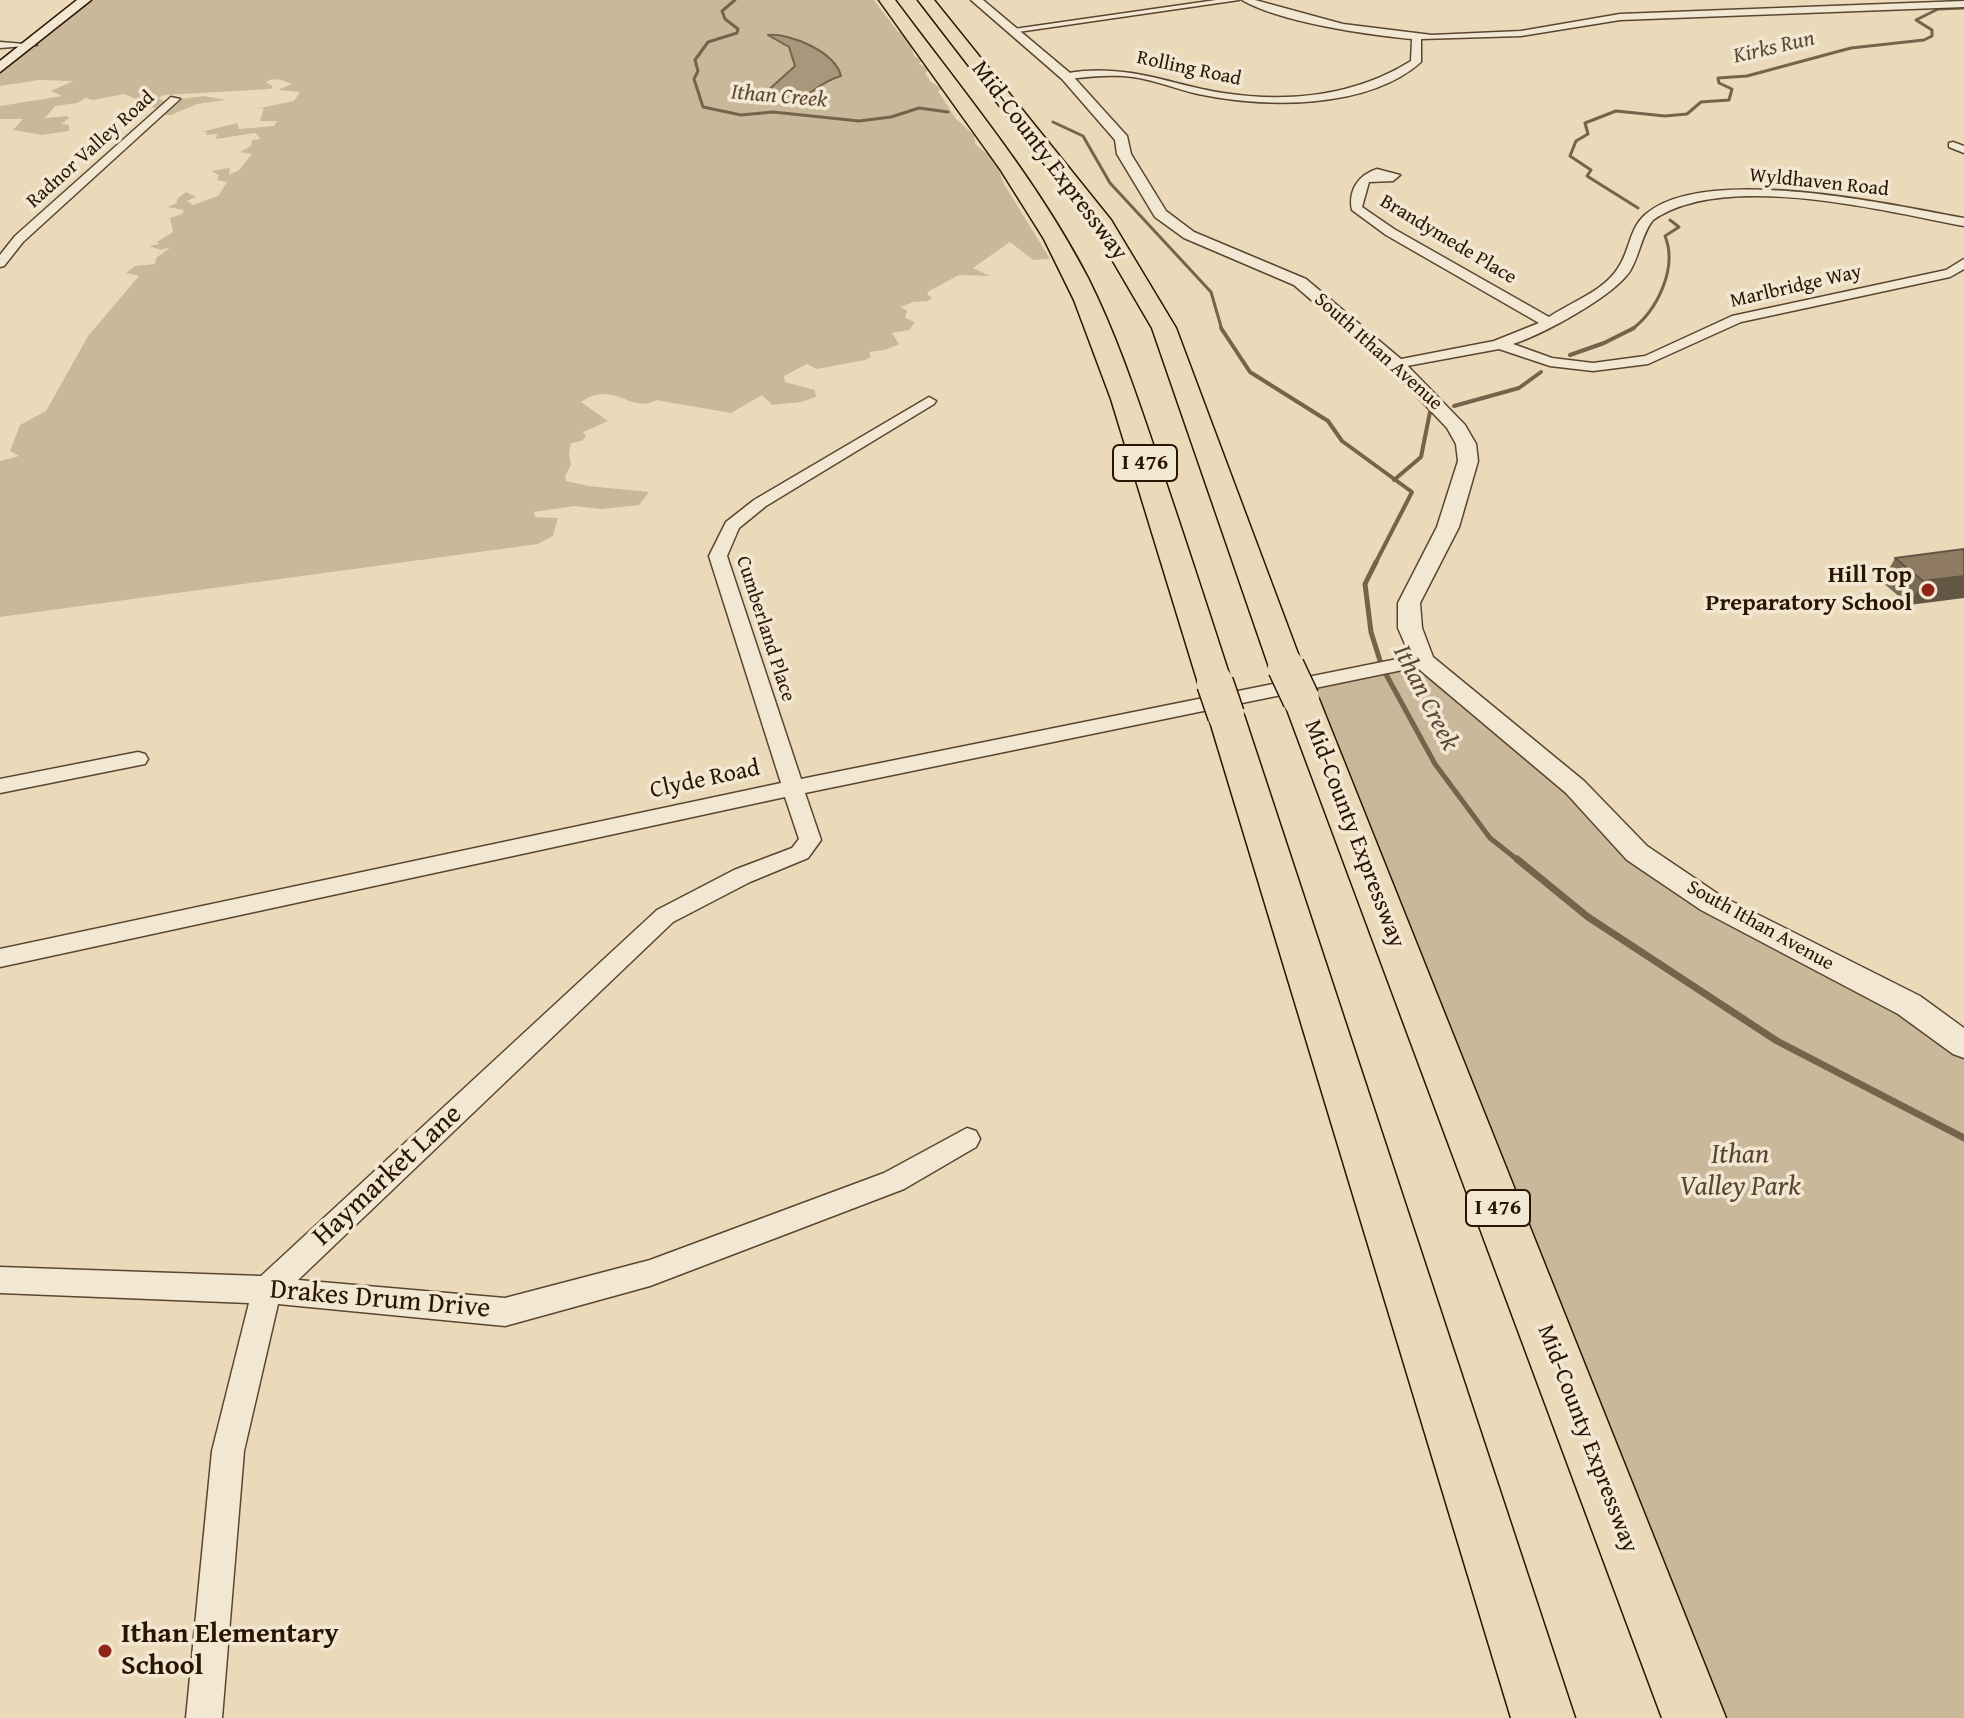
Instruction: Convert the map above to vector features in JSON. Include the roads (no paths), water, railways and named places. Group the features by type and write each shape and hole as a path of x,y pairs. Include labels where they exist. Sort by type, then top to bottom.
{"highway":[{"name":"Mid-County Expressway","path":"887,0 987,136 1042,219 1076,278 1106,344 1543,1718"},
{"name":"Mid-County Expressway","path":"926,0 1103,225 1164,328 1294,683 1694,1718"}],"main road":[{"path":"0,68 85,0"}],"street":[{"name":"South Ithan Avenue","path":"976,0 1066,76 1122,139 1124,154 1160,214 1189,235 1300,282 1396,364 1455,425 1467,450 1468,461 1448,527 1409,603 1410,628 1422,660 1575,787 1637,853 1711,903 1909,1005 1964,1045"},
{"path":"1011,30 1235,0"},
{"path":"1246,0 1337,28 1417,38 1498,37 1620,17 1666,14 1964,4"},
{"name":"Rolling Road","path":"1066,76 1136,74 1233,98 1304,100 1368,85 1403,72 1416,62 1417,38"},
{"path":"0,45 32,45"},
{"name":"Radnor Valley Road","path":"0,263 19,239 175,99"},
{"name":"Brandymede Place","path":"1365,179 1356,190 1356,208 1390,232 1548,322"},
{"name":"Wyldhaven Road","path":"1396,364 1499,344 1533,332 1616,280 1630,263 1639,229 1645,219 1668,207 1701,197 1754,193 1803,197 1964,222"},
{"path":"0,240 19,239"},
{"name":"Marlbridge Way","path":"1499,344 1550,362 1593,367 1648,360 1737,319 1950,273 1964,263"},
{"name":"Cumberland Place","path":"793,788 718,556 732,526 760,503 929,401"},
{"name":"Clyde Road","path":"0,958 793,788 1422,660"},
{"path":"0,786 138,759"},
{"name":"Haymarket Lane","path":"267,1290 665,916 742,876 800,853 810,840 793,788"},
{"name":"Drakes Drum Drive","path":"0,1280 267,1290 505,1312 650,1273 894,1181 967,1139"},
{"path":"204,1718 228,1451 267,1290"}],"water":[{"path":"768,35 788,37 811,46 830,59 841,76 794,100 768,99 764,94 795,66 789,47"}],"waterway":[{"name":"Ithan Creek","path":"735,0 722,11 725,19 738,29 737,33 708,42 695,60 698,71 694,79 703,107 741,115 773,112 859,121 891,117 919,108 948,112"},
{"name":"Kirks Run","path":"1638,208 1587,176 1591,170 1570,156 1576,141 1588,134 1585,123 1616,111 1665,116 1687,114 1701,102 1729,100 1732,89 1719,83 1718,78 1747,76 1851,48 1924,40 1932,36 1932,30 1916,20 1938,9 1964,8"},
{"name":"Ithan Creek","path":"1053,122 1083,136 1110,183 1211,292 1222,329"},
{"name":"Kirks Run","path":"1632,329 1649,312 1663,288 1669,262 1665,236 1679,227 1670,220"},
{"name":"Ithan Creek","path":"1222,329 1250,372 1328,421 1342,441 1395,479"},
{"name":"Kirks Run","path":"1570,355 1632,329"},
{"name":"Kirks Run","path":"1454,406 1519,388 1541,372"},
{"name":"Kirks Run","path":"1395,479 1421,457 1430,412"},
{"name":"Ithan Creek","path":"1375,564 1412,492 1395,479"},
{"name":"Ithan Creek","path":"1375,564 1365,584 1371,632 1382,667 1435,764 1490,838 1519,861"},
{"name":"Ithan Creek","path":"1517,859 1588,917 1777,1041 1964,1138"}],"place":[{"name":"Hill Top Preparatory School","path":"1928,590"},
{"name":"Ithan Elementary School","path":"105,1651"}],"park label":[{"name":"Ithan Valley Park","path":"1740,1172"}]}
